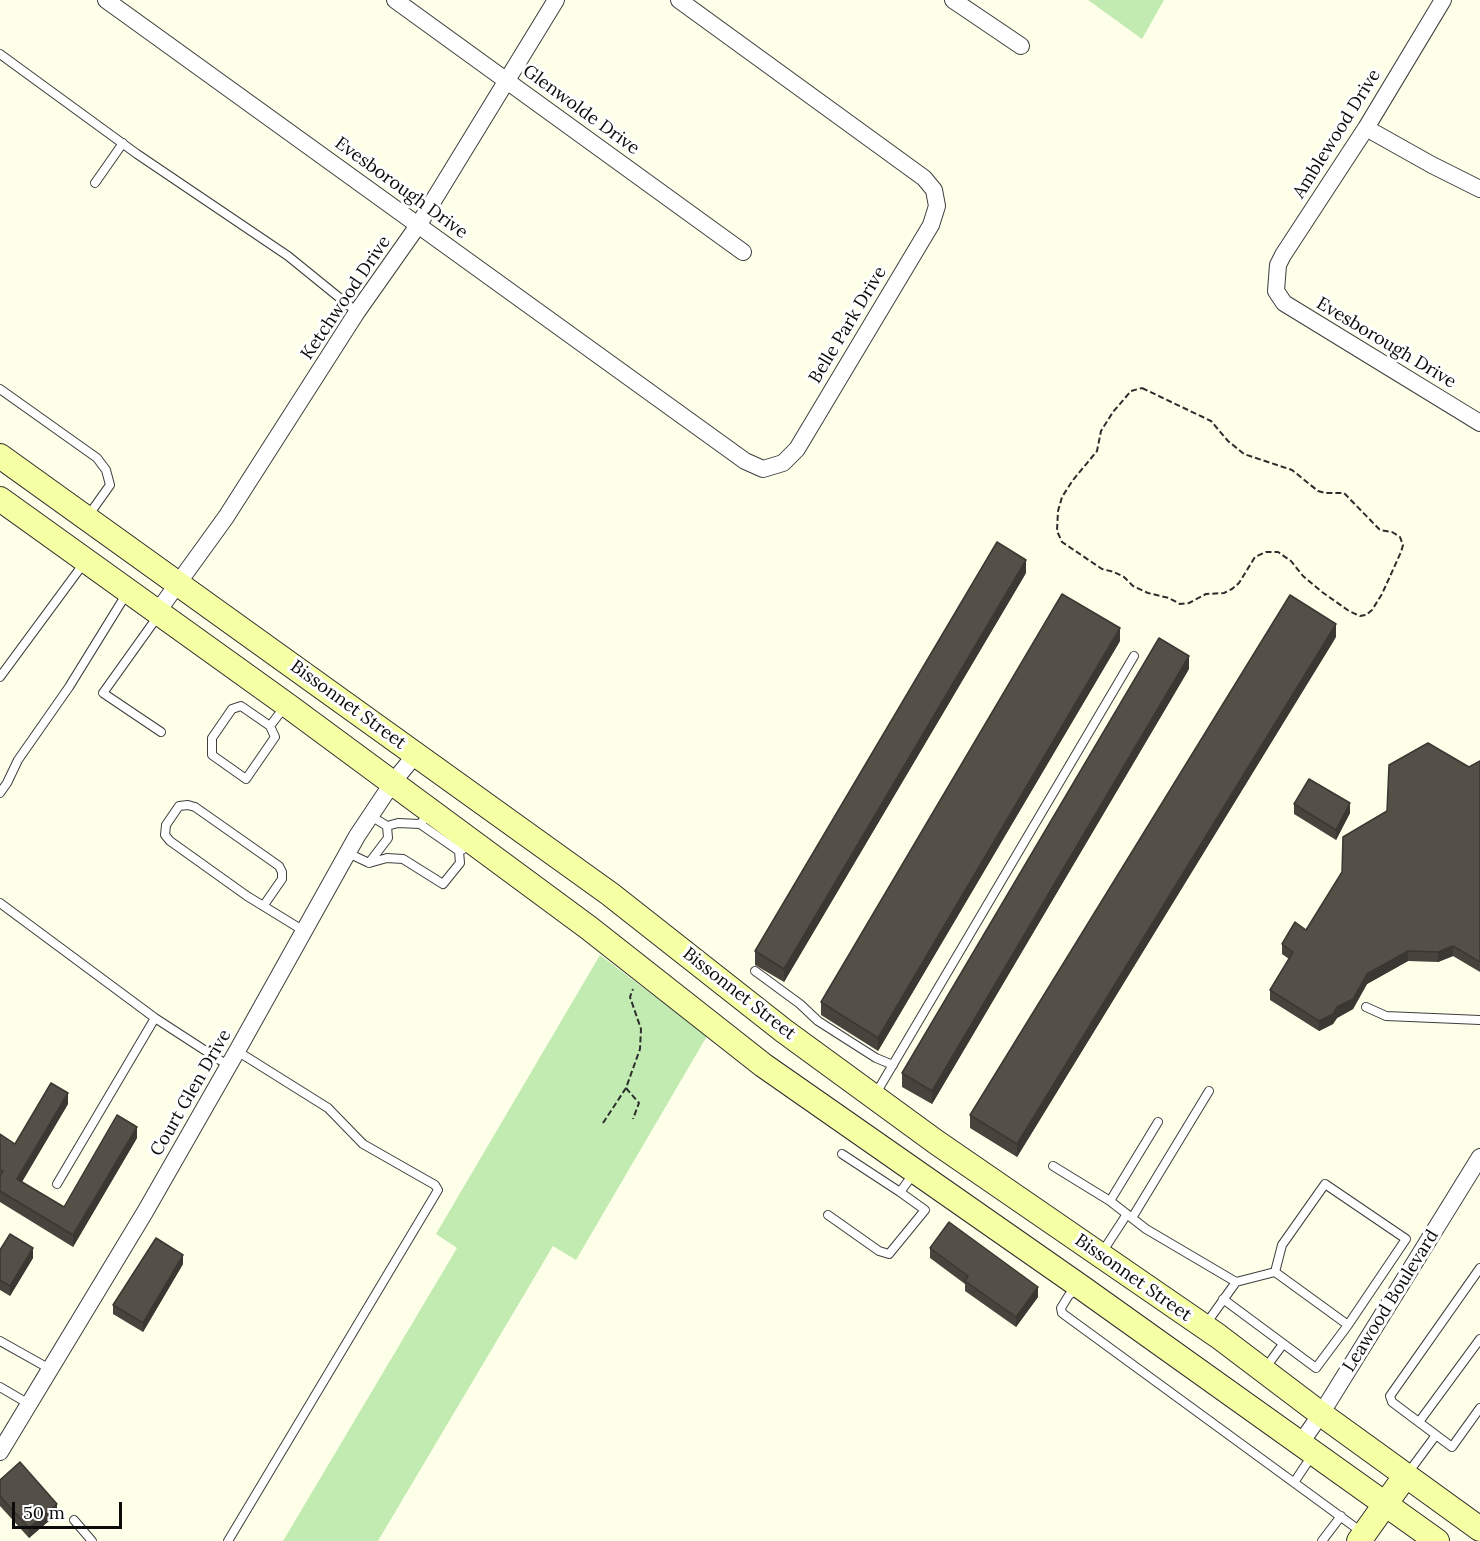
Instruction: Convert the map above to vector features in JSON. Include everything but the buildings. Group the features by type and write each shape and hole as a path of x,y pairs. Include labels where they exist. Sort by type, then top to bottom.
{"main road":[{"name":"Bissonnet Street","path":"0,456 610,894 784,1031 936,1142 1204,1326 1480,1529"},
{"name":"Bissonnet Street","path":"0,499 393,782 426,817 589,928 763,1065 1081,1287 1385,1504 1429,1539"},
{"path":"1081,1287 1101,1254"},
{"path":"1362,1538 1406,1475"}],"street":[{"name":"Evesborough Drive","path":"106,0 673,409"},
{"name":"Glenwolde Drive","path":"395,0 743,252"},
{"name":"Ketchwood Drive","path":"159,612 226,517 357,312 419,225 556,0"},
{"name":"Belle Park Drive","path":"673,409 745,461 763,469 783,463 797,449 931,225 937,206 934,190 924,178 679,0"},
{"path":"953,0 1021,46"},
{"name":"Amblewood Drive","path":"1276,291 1278,265 1283,255 1365,128 1443,0"},
{"path":"1365,128 1480,189"},
{"name":"Evesborough Drive","path":"1276,291 1284,303 1480,423"},
{"name":"Court Glen Drive","path":"0,1452 145,1212 370,816 393,782 417,754"},
{"name":"Leawood Boulevard","path":"1307,1449 1321,1414 1480,1157"}],"lane":[{"path":"0,54 123,143 288,256 357,312"},
{"path":"95,183 123,143"},
{"path":"0,389 97,458 106,470 110,485 86,519"},
{"path":"0,677 86,560"},
{"path":"0,793 18,760 69,687 128,591"},
{"path":"159,612 103,693 161,732"},
{"path":"874,1097 1134,656"},
{"path":"270,726 287,705"},
{"path":"241,706 270,726 276,737 246,779 212,755 212,738 232,709 241,706"},
{"path":"264,905 282,879 279,866 195,807 188,805 179,807 166,825 165,835 170,841 247,896 304,931"},
{"path":"370,816 387,826 426,817"},
{"path":"369,863 388,838 387,826"},
{"path":"348,853 369,863 387,858 403,859 443,884 460,863 464,845"},
{"path":"0,903 155,1018 328,1108 363,1144 435,1185 438,1190 228,1541"},
{"path":"755,971 800,1004 818,1021 876,1058 892,1065"},
{"path":"1366,1007 1386,1016 1480,1020"},
{"path":"57,1184 155,1018"},
{"path":"1101,1254 1129,1216 1209,1091"},
{"path":"1110,1201 1158,1122"},
{"path":"828,1215 879,1251 889,1254 925,1210 842,1154"},
{"path":"1053,1166 1110,1201 1146,1229 1236,1282"},
{"path":"900,1192 916,1172"},
{"path":"1223,1299 1316,1368 1406,1239 1325,1184 1282,1245 1275,1272"},
{"path":"1480,1268 1390,1396 1392,1402 1452,1447 1480,1408"},
{"path":"1204,1326 1236,1282 1275,1272"},
{"path":"1275,1272 1348,1325"},
{"path":"1081,1287 1069,1295 1061,1308 1062,1313 1295,1481 1341,1516 1362,1538"},
{"path":"1419,1422 1480,1339"},
{"path":"0,1341 50,1369"},
{"path":"1264,1371 1283,1344"},
{"path":"0,1386 29,1404"},
{"path":"1406,1475 1436,1435"},
{"path":"1295,1481 1307,1449"},
{"path":"1322,1541 1341,1516"},
{"path":"74,1520 92,1541"}],"path":[{"path":"1142,388 1210,421 1228,441 1244,454 1292,470 1318,491 1344,493 1380,530 1392,532 1400,537 1403,545 1382,594 1372,610 1360,616 1322,592 1291,561 1278,552 1266,552 1255,557 1239,583 1232,589 1224,593 1206,594 1189,603 1180,604 1133,586 1114,572 1102,569 1062,542 1057,531 1058,511 1062,497 1072,480 1097,451 1101,431 1121,401 1131,391 1142,388"},
{"path":"603,1123 626,1088 640,1049 640,1029 630,997 635,982 644,971"},
{"path":"626,1088 639,1103 633,1119"}],"green space":[{"path":"1088,0 1164,0 1142,39"},
{"path":"600,955 707,1036 576,1260 553,1246 378,1541 283,1541 457,1248 436,1234"}]}
